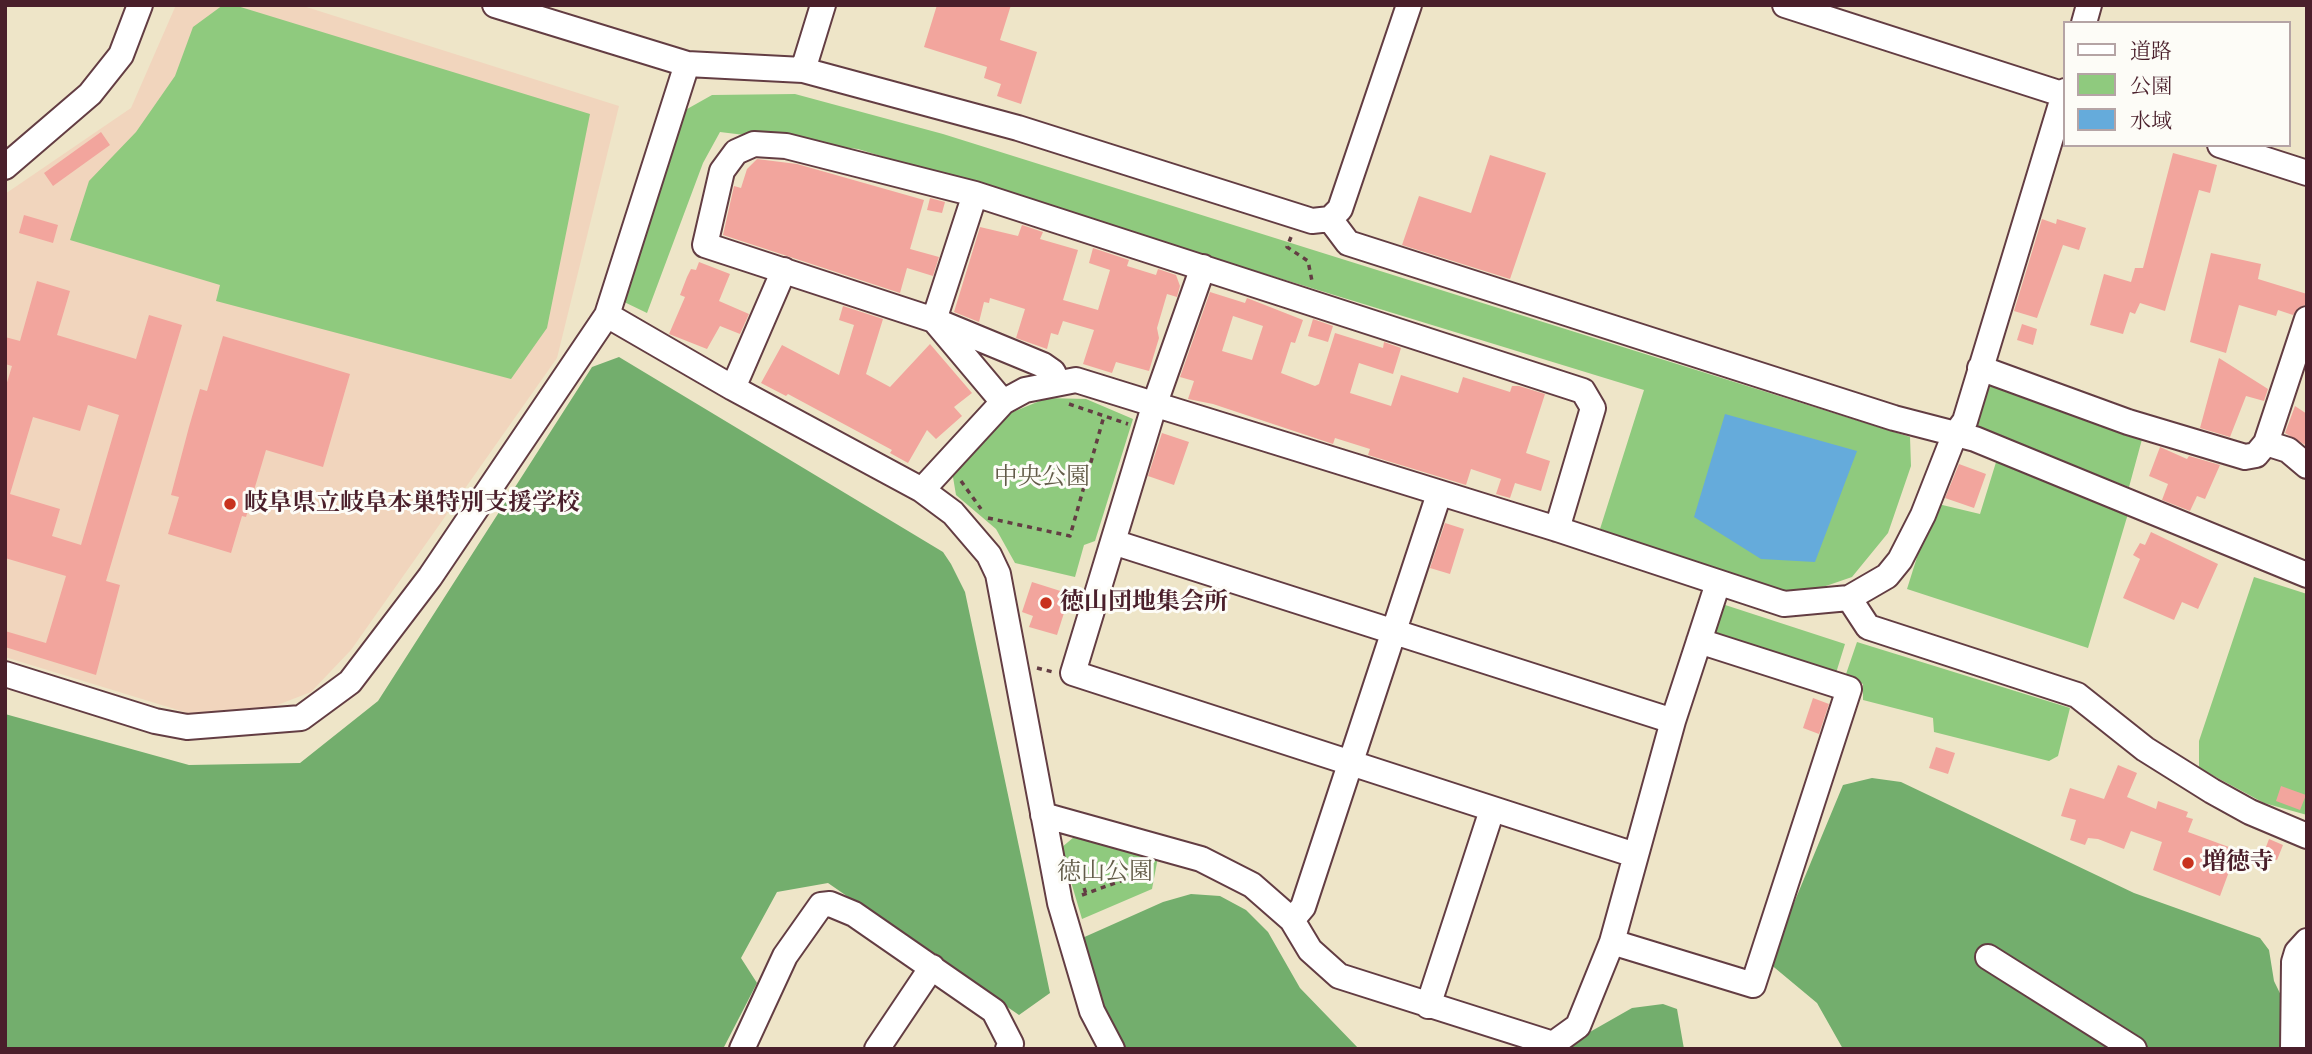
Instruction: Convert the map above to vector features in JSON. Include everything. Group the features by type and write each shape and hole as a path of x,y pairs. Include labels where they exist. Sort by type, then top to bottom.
{"street":[{"path":"5,167 90,94 121,55 140,5"},
{"path":"495,5 687,64 803,70 1018,128 1312,221 1330,219 1340,208 1355,172 1409,5"},
{"path":"803,70 823,5"},
{"path":"1785,5 2064,93"},
{"path":"5,674 155,721 187,727 301,718 350,682 430,577 607,315 687,64"},
{"path":"922,490 1003,402 1025,390 1062,392 1076,380 1557,529 1784,604 1849,598 1887,576 1900,560 1923,515 1954,436 1965,421 2064,96"},
{"path":"1062,392 1054,372 1043,365 934,320 705,245 722,171 736,152 754,144 786,146 975,194 1583,391 1593,408 1557,529"},
{"path":"2226,147 2307,173"},
{"path":"934,320 975,194"},
{"path":"1330,219 1348,243 1954,436 1975,439 2059,471 2307,575"},
{"path":"1203,267 1146,431 1073,673 1635,855"},
{"path":"733,388 784,271"},
{"path":"607,315 733,388 922,490 953,513 976,538 998,574 1060,903 1092,1011 1112,1049"},
{"path":"1980,368 2128,422 2245,457 2256,455 2266,443 2307,319"},
{"path":"934,320 1003,402"},
{"path":"2266,443 2288,450 2307,466"},
{"path":"1292,920 1303,907 1391,633 1439,494"},
{"path":"1114,542 1391,633 1673,721"},
{"path":"1043,815 1201,859 1252,885 1292,920 1310,950 1339,976 1553,1045 1578,1026 1612,942 1673,721 1718,583"},
{"path":"1849,598 1868,627 2077,695 2145,749 2212,791 2250,812 2307,836"},
{"path":"1612,942 1753,985 1849,689 1699,641"},
{"path":"1428,1006 1492,810"},
{"path":"742,1049 785,956 821,905 830,904 854,914 994,1011 1012,1047"},
{"path":"2293,1049 2294,962 2297,952 2307,941"},
{"path":"1988,957 2134,1049"},
{"path":"877,1049 932,967"}],"path":[{"path":"1287,247 1308,261 1316,296 1314,303"},
{"path":"1062,392 1104,416 1146,431"},
{"path":"957,476 988,518 1070,536 1104,416"},
{"path":"1060,903 1148,872 1147,859"}],"shaded area":[{"name":"岐阜県立岐阜本巣特別支援学校","path":"176,5 300,5 619,106 557,358 351,650 311,692 262,711 204,718 5,657 5,194 131,108"}],"green space":[{"path":"223,5 234,5 590,114 547,328 511,379 216,301 220,285 70,240 89,181 136,132 175,76 193,27"},
{"path":"795,94 943,134 1910,437 1911,466 1888,533 1852,577 1823,587 1774,593 1600,529 1644,390 858,149 720,132 703,163 647,313 620,300 680,113 712,95"},
{"path":"619,357 943,552 965,592 1050,993 1019,1015 828,883 777,892 741,958 757,983 723,1049 5,1049 5,714 189,765 300,763 378,701 592,367"},
{"path":"1997,383 2144,432 2129,487 1973,430 1986,385"},
{"name":"中央公園","path":"1047,398 1086,399 1133,419 1095,541 1084,545 1075,577 1015,563 996,529 956,495 952,471 1008,414"},
{"path":"1997,459 2130,507 2088,648 1907,589 1934,503 1980,514"},
{"path":"2254,577 2307,594 2307,815 2264,803 2199,768 2199,741"},
{"path":"1716,602 1845,644 1836,673 1706,631"},
{"path":"1857,642 2070,708 2058,756 2049,761 1934,732 1933,718 1863,700 1863,684 1845,677"},
{"path":"1872,778 1901,782 2134,893 2260,938 2269,950 2274,981 2307,1049 1843,1049 1817,1003 1769,963 1843,785"},
{"name":"徳山公園","path":"1081,831 1158,857 1152,889 1082,919 1061,848"},
{"path":"1191,894 1220,896 1246,910 1268,932 1300,988 1359,1049 1126,1049 1090,989 1080,939 1163,902"},
{"path":"1663,1004 1677,1009 1684,1049 1560,1049 1632,1008"}],"water":[{"path":"1725,414 1857,451 1815,562 1761,559 1694,517"}],"building":[{"path":"937,5 1011,5 1000,40 1037,52 1021,104 997,96 1001,84 984,78 987,67 924,47"},
{"path":"101,132 110,145 53,186 44,173"},
{"path":"2173,153 2217,165 2210,193 2199,190 2165,311 2140,303 2135,314 2130,312 2123,334 2090,325 2104,274 2131,282 2135,268 2143,268"},
{"path":"1490,155 1546,173 1510,279 1402,245 1419,196 1471,213"},
{"path":"757,159 797,164 924,200 910,249 939,257 933,276 907,268 900,293 723,235 734,186 741,188 747,169"},
{"path":"930,198 945,202 942,213 927,210"},
{"path":"24,215 58,225 53,243 19,233"},
{"path":"2042,219 2056,224 2057,219 2086,228 2079,250 2063,245 2037,318 2014,311"},
{"path":"1022,225 1043,232 1040,239 1078,250 1063,300 1098,310 1110,270 1089,263 1093,248 1129,260 1127,266 1156,275 1158,269 1176,275 1180,286 1177,297 1167,294 1157,328 1159,338 1149,371 1116,362 1112,373 1083,364 1094,330 1063,321 1058,335 1051,333 1047,349 1016,338 1025,309 990,298 989,303 984,302 979,322 954,312 980,227 1018,236"},
{"path":"2211,253 2261,264 2258,279 2307,294 2307,304 2298,308 2293,315 2278,310 2276,316 2239,305 2226,353 2190,342"},
{"path":"699,262 730,274 719,301 749,314 740,334 720,326 707,349 669,334 685,297 680,295 687,277 691,269 696,270"},
{"path":"37,281 70,291 57,335 136,359 149,315 182,325 106,581 120,585 96,675 5,647 5,631 46,643 66,576 5,558 5,389 12,366 5,364 5,337 20,341","holes":["88,405 119,415 81,545 52,536 60,509 10,494 33,417 80,431"]},
{"path":"1210,292 1245,303 1247,298 1303,320 1295,343 1291,342 1281,373 1315,386 1319,384 1335,333 1383,348 1384,342 1401,348 1393,374 1359,363 1350,393 1391,406 1401,375 1458,393 1463,377 1510,392 1512,386 1519,386 1545,394 1526,453 1550,461 1541,491 1515,483 1510,498 1496,494 1501,479 1471,469 1466,485 1368,455 1370,449 1335,438 1333,444 1213,404 1188,399 1194,381 1180,377","holes":["1233,316 1263,326 1252,360 1222,351"]},
{"path":"843,306 883,319 866,374 890,387 930,344 972,393 954,407 962,416 936,439 927,430 908,463 890,453 892,450 788,394 786,396 761,383 782,345 839,375 854,325 839,320"},
{"path":"1313,319 1333,326 1328,342 1308,336"},
{"path":"2022,324 2037,329 2033,345 2017,340"},
{"path":"223,336 350,374 323,467 266,450 246,517 242,516 231,553 168,534 179,497 171,495 189,427 200,389 207,391"},
{"path":"2219,358 2268,389 2264,401 2246,396 2230,437 2200,428"},
{"path":"2295,406 2307,414 2307,446 2285,433"},
{"path":"1162,433 1189,442 1174,485 1148,476"},
{"path":"2160,447 2187,459 2189,456 2220,465 2205,499 2197,496 2190,511 2162,500 2168,484 2149,476"},
{"path":"1959,464 1986,474 1974,508 1945,498"},
{"path":"1445,523 1464,529 1450,574 1430,568"},
{"path":"2151,532 2218,564 2198,609 2182,602 2174,620 2123,598 2140,559 2133,555 2140,543 2145,545"},
{"name":"徳山団地集会所","path":"1032,582 1070,594 1057,635 1029,627 1033,616 1022,612"},
{"path":"1813,698 1829,704 1819,734 1803,728"},
{"path":"1936,747 1955,753 1948,774 1929,768"},
{"path":"2118,765 2137,773 2127,797 2156,809 2158,801 2188,812 2186,817 2193,819 2188,832 2237,850 2220,896 2153,870 2162,842 2131,831 2124,849 2098,839 2088,838 2085,845 2070,840 2076,820 2061,816 2070,788 2104,799"},
{"path":"2281,786 2306,795 2300,810 2276,801"},
{"path":"2269,839 2283,845 2277,860 2263,855"}],"place":[{"name":"岐阜県立岐阜本巣特別支援学校","path":"230,504"},
{"name":"徳山団地集会所","path":"1046,603"},
{"name":"増徳寺","path":"2188,863"}]}
